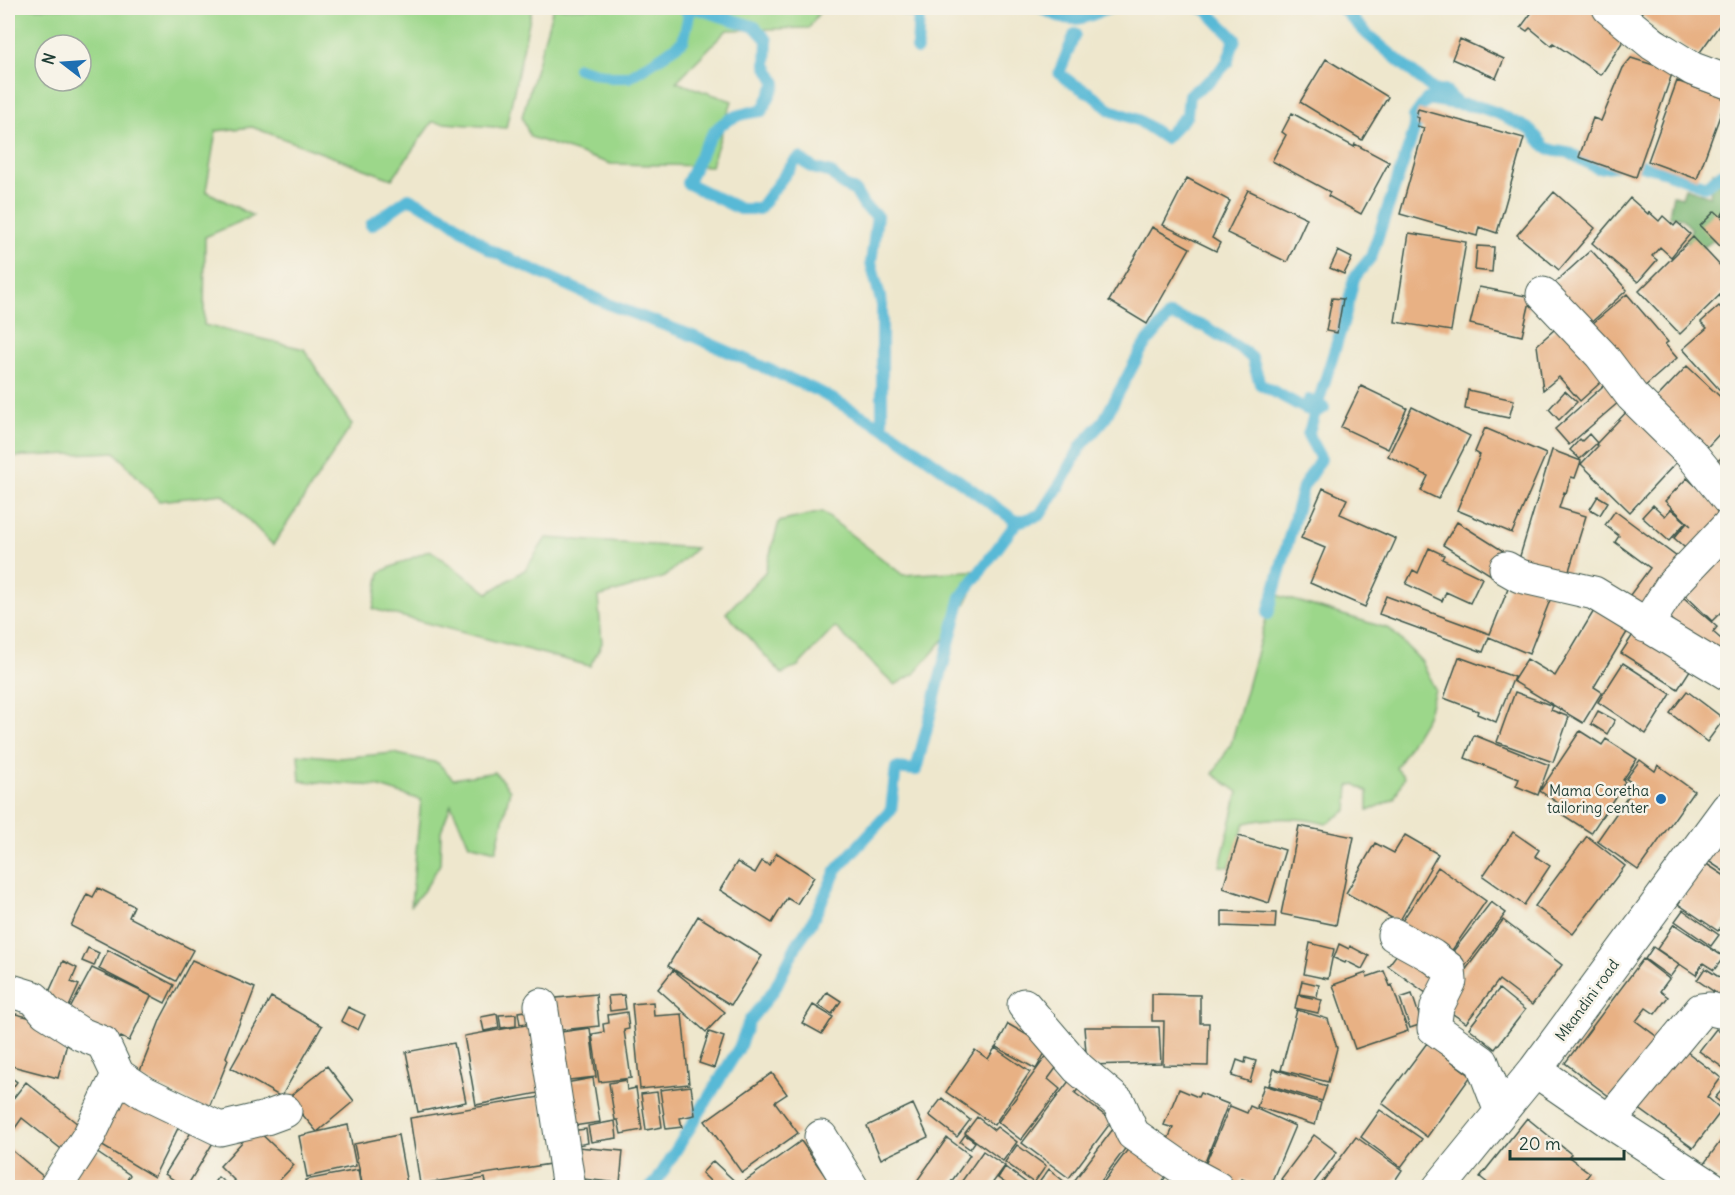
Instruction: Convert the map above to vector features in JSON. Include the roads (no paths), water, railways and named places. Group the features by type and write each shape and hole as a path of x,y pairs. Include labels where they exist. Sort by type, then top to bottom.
{"street":[{"path":"1609,8 1663,50 1693,69 1728,82"},
{"path":"1543,294 1601,355 1632,396 1692,455 1728,499"},
{"path":"1646,626 1672,585 1728,526"},
{"path":"1506,568 1520,576 1594,593 1728,674"},
{"name":"Mkandini road","path":"1439,1188 1535,1070 1728,808"},
{"path":"1394,935 1432,956 1449,969 1450,981 1437,1007 1434,1028 1482,1062 1501,1112"},
{"path":"8,990 34,998 46,1012 81,1034 103,1043 118,1075 146,1093 220,1129 266,1118 285,1110"},
{"path":"541,1005 569,1188"},
{"path":"1024,1005 1078,1068 1119,1103 1133,1134 1189,1173 1217,1188"},
{"path":"1609,1121 1701,1010 1710,1009 1728,1013"},
{"path":"1535,1070 1712,1188"},
{"path":"55,1188 89,1136 118,1075"},
{"path":"821,1137 852,1188"}],"waterway":[{"path":"578,68 611,77 629,77 683,41 689,15 684,8"},
{"path":"695,8 755,27 767,40 766,65 776,83 762,111 731,118 721,125 706,144 687,183 740,209 759,209 799,158 813,168 831,173 843,185 855,191 864,206 877,216 871,263 882,305 882,427"},
{"path":"901,8 919,14"},
{"path":"917,49 919,14 922,8"},
{"path":"1042,8 1069,19 1083,18 1110,8"},
{"path":"1075,34 1059,73 1110,110 1138,120 1165,138 1187,115 1189,95 1212,79 1227,63 1235,39 1206,10 1201,8"},
{"path":"1342,8 1368,35 1435,91 1445,90 1458,104 1480,107 1497,113 1531,130 1545,147 1568,152 1597,168 1634,163 1705,186 1728,169"},
{"path":"1268,614 1303,487 1321,459 1308,435 1345,317 1354,278 1371,257 1415,128 1414,117 1427,99 1458,104"},
{"path":"371,225 409,198 447,218 490,250 613,306 688,334 820,392 894,434 1017,522"},
{"path":"650,1188 657,1181 739,1048 749,1021 774,990 798,942 811,924 837,869 891,810 896,768 916,770 961,597 1017,522 1040,515 1081,446 1104,420 1143,347 1170,315 1206,327 1245,352 1252,358 1260,384 1306,409 1316,412 1324,408 1309,400 1315,408"}],"place":[{"name":"Mama Coretha tailoring center","path":"1661,799"}]}
